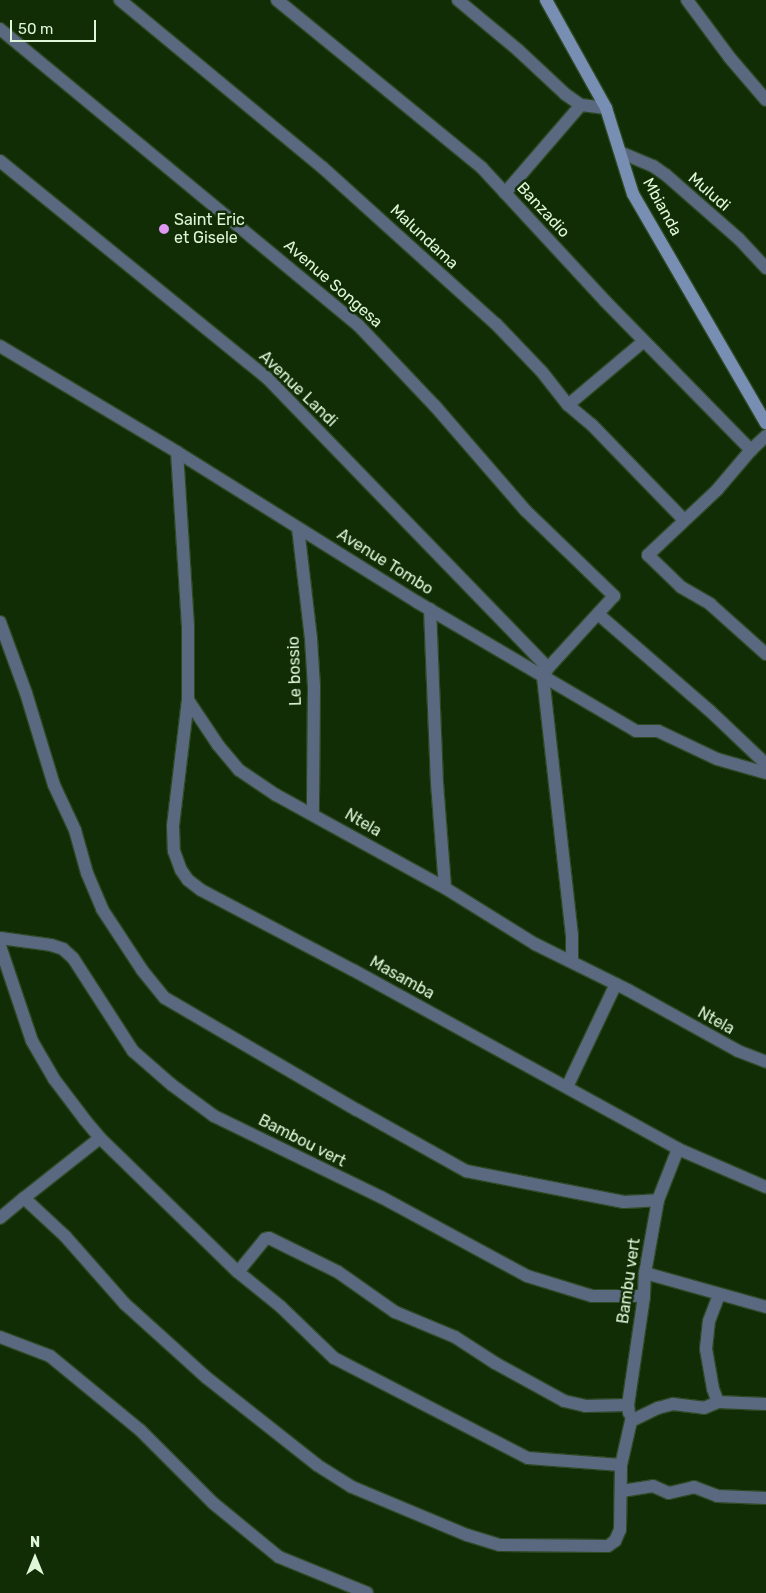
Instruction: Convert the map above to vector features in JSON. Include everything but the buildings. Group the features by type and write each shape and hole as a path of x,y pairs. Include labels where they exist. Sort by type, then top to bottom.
{"street":[{"name":"Malundama","path":"120,0 314,161 496,324 542,372 568,405 592,425 684,520"},
{"name":"Banzadio","path":"277,0 482,168 644,341 751,450"},
{"path":"458,0 518,50 565,94 581,105 606,108"},
{"name":"Mbianda","path":"546,0 606,108 634,194 766,423"},
{"path":"687,0 730,58 766,100"},
{"name":"Avenue Songesa","path":"0,28 158,162 352,320 434,406 525,510 614,596 598,614"},
{"path":"506,193 581,105"},
{"name":"Muludi","path":"622,153 653,166 666,175 739,240 766,268"},
{"name":"Avenue Landi","path":"0,161 268,379 546,672"},
{"path":"568,405 644,341"},
{"name":"Avenue Tombo","path":"0,346 177,452 430,609 546,672 636,732 658,731 717,759 766,773"},
{"path":"766,436 751,450 717,490 648,555 681,587 710,604 766,654"},
{"path":"177,452 188,626 188,700"},
{"name":"Le bossio","path":"298,528 310,629 314,687 314,814"},
{"path":"430,609 437,783 445,888"},
{"path":"572,962 572,935 546,672 598,614 709,710 766,764"},
{"path":"0,622 26,693 54,786 75,830 87,873 102,909 142,970 165,998 466,1171 624,1202 658,1200"},
{"name":"Ntela","path":"188,700 218,745 240,770 276,795 314,814 445,888 535,944 616,984 738,1052 766,1062"},
{"name":"Masamba","path":"188,700 172,826 174,851 181,870 188,880 201,890 353,970 678,1149 766,1187"},
{"name":"Bambou vert","path":"0,938 50,945 63,949 73,958 133,1051 172,1085 214,1116 381,1197 527,1276 592,1296 644,1296"},
{"path":"0,946 32,1041 43,1060 100,1138 238,1272 281,1307 334,1358 528,1458 621,1465"},
{"path":"567,1087 616,984"},
{"path":"0,1218 100,1138"},
{"name":"Bambu vert","path":"631,1421 628,1405 644,1296 645,1273 658,1200 678,1149"},
{"path":"24,1198 64,1236 126,1304 207,1378 318,1465 352,1487 467,1535 500,1545 608,1546 615,1541 620,1530 621,1465 631,1421 658,1408 673,1404 704,1408 718,1402 766,1404"},
{"path":"238,1272 265,1239 269,1238 338,1272 395,1312 455,1337 495,1363 564,1401 585,1406 628,1405"},
{"path":"645,1273 719,1296 766,1307"},
{"path":"718,1402 713,1388 706,1350 709,1320 719,1296"},
{"path":"0,1337 50,1356 140,1430 212,1504 279,1557 367,1593"},
{"path":"622,1491 653,1486 669,1493 694,1487 717,1496 766,1498"}],"place":[{"name":"Saint Eric et Gisele","path":"164,229"}]}
